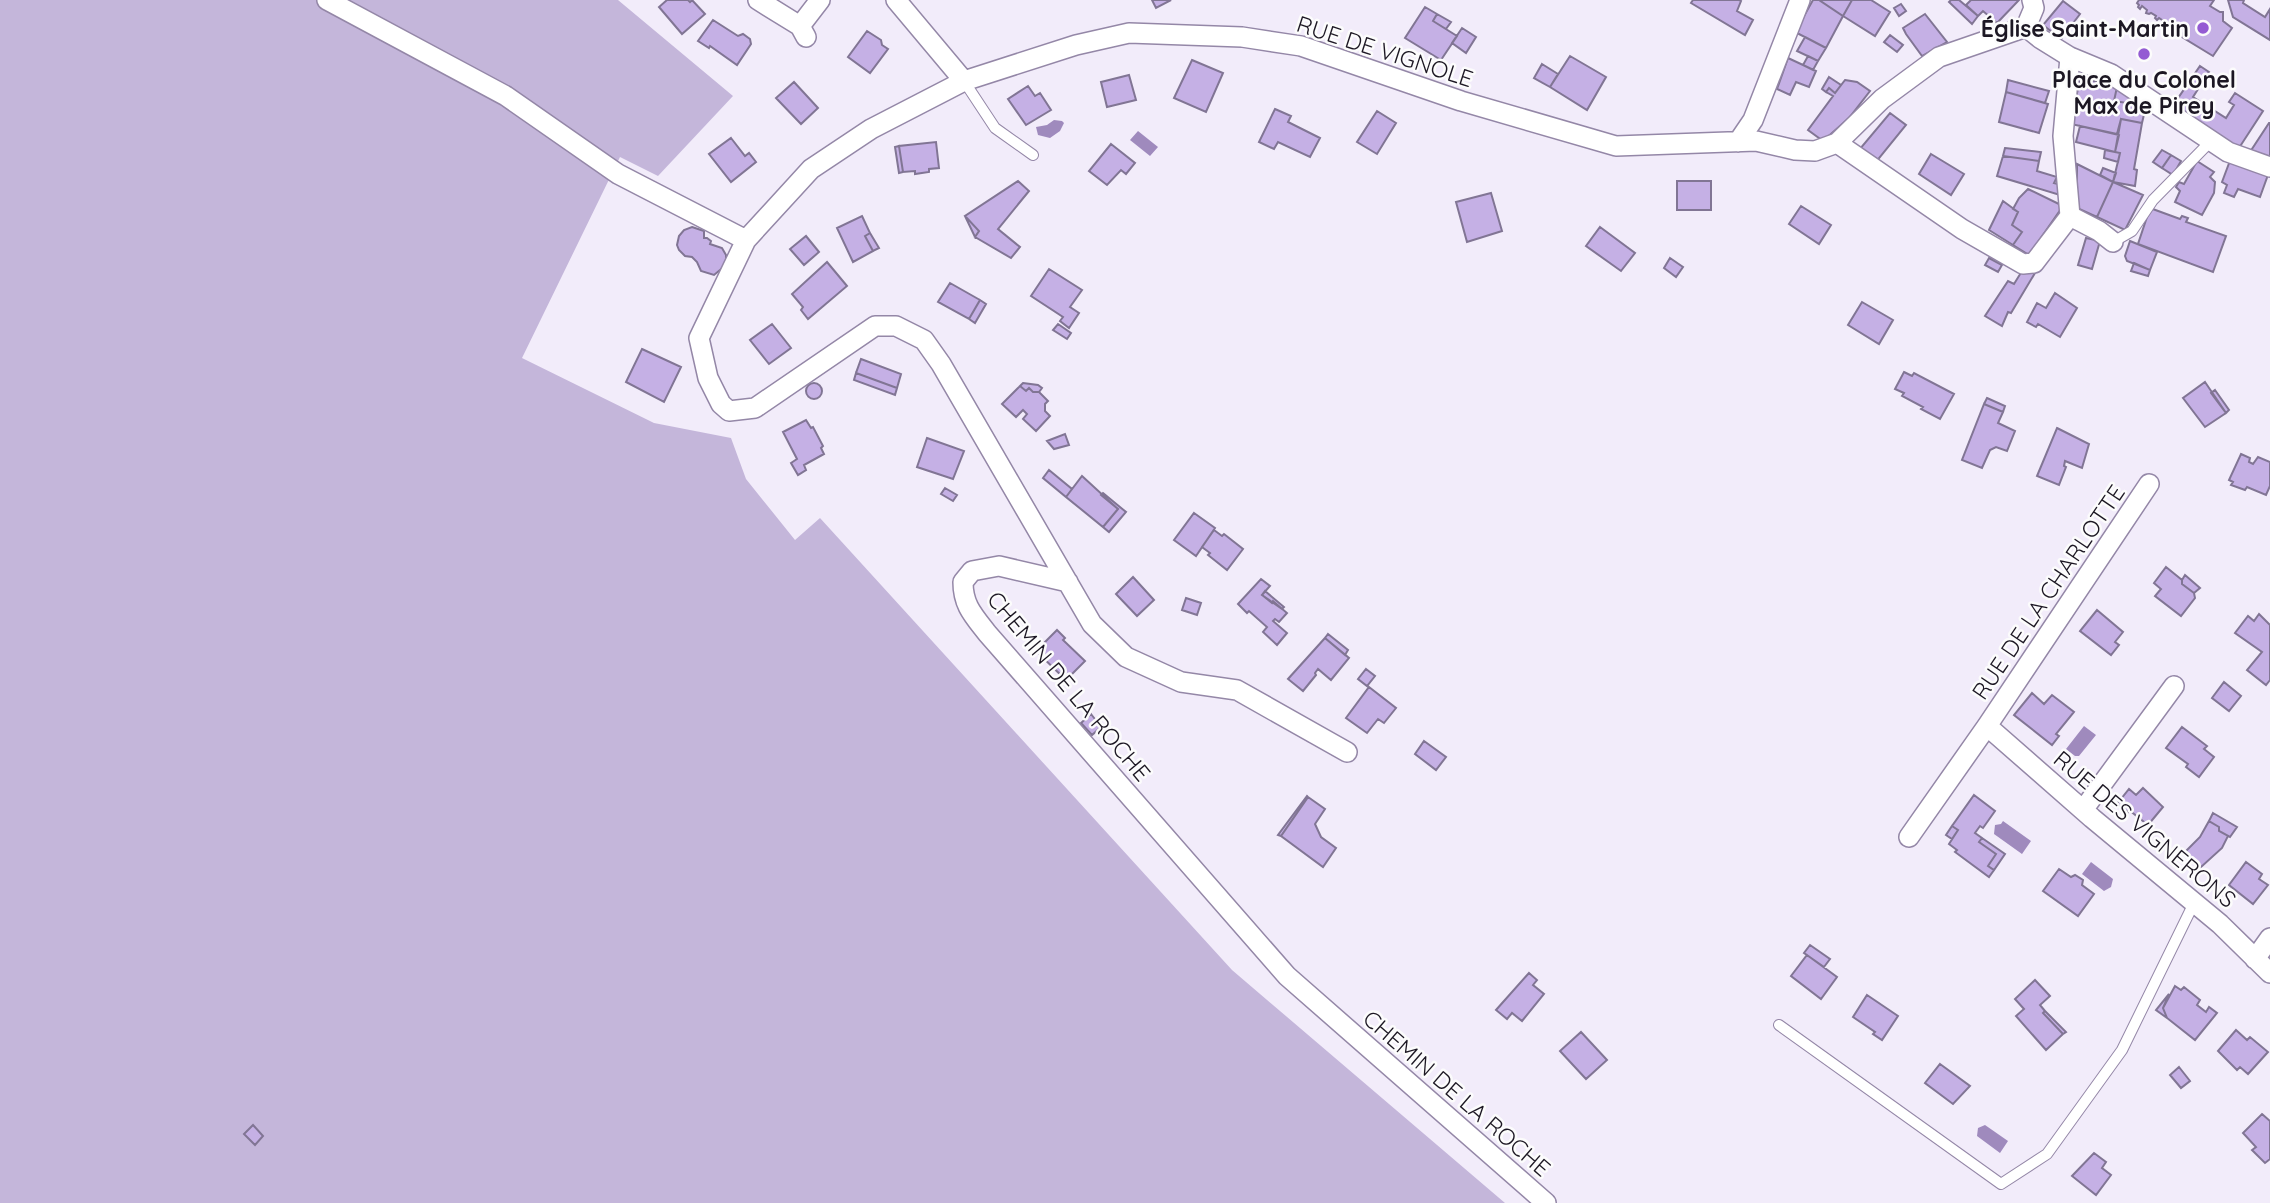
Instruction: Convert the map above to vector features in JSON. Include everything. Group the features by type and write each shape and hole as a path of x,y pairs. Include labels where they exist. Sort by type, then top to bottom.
{"street":[{"path":"327,0 506,96 618,174 746,240 699,338 708,378 721,404 729,411 755,408 875,326 896,326 924,340 941,364 1093,624 1126,657 1181,682 1237,691 1347,752"},
{"path":"758,0 803,32 820,0"},
{"path":"895,0 964,81"},
{"path":"1738,142 1753,120 1800,0"},
{"path":"2026,27 2036,3"},
{"path":"2070,57 2063,136 2070,216 2034,264 2023,264 1962,229 1836,143 1882,99 1939,57 1999,34 2026,27 2070,57 2111,74 2228,152 2270,167"},
{"name":"RUE DE VIGNOLE","path":"746,240 811,169 871,129 964,81 1076,45 1129,33 1242,37 1301,46 1461,101 1616,146 1756,141 1795,150 1815,150 1836,143"},
{"path":"2070,216 2099,231 2113,242"},
{"name":"RUE DE LA CHARLOTTE","path":"1909,837 2149,484"},
{"name":"CHEMIN DE LA ROCHE","path":"1068,582 999,566 972,571 963,582 963,598 986,633 1287,976 1546,1203"},
{"path":"2082,810 2174,686"},
{"name":"RUE DES VIGNERONS","path":"1987,726 2082,810 2220,924 2270,973"},
{"path":"2255,958 2270,938"}],"lane":[{"path":"964,81 995,128 1033,155"},
{"path":"2113,242 2132,231 2153,200 2211,141"},
{"path":"1779,1025 2001,1185 2047,1154 2123,1050 2194,903"}],"shaded area":[{"path":"0,0 618,0 733,96 658,176 620,157 522,358 654,423 731,438 746,479 795,540 820,518 1232,970 1505,1203 0,1203"},
{"path":"1054,120 1064,123 1060,131 1050,138 1038,135 1036,127 1047,125"},
{"path":"1138,131 1158,147 1150,156 1130,140"},
{"path":"2084,726 2096,735 2079,756 2075,756 2066,749"},
{"path":"2003,821 2031,841 2022,854 1994,834 1995,825"},
{"path":"2091,862 2113,879 2111,887 2104,891 2082,874"},
{"path":"1985,1125 2008,1141 2000,1153 1977,1136 1978,1128"}],"building":[{"path":"667,0 692,0 705,14 682,34 659,7"},
{"path":"1152,0 1171,0 1156,8"},
{"path":"1693,0 1739,0 1741,1 1737,11 1753,20 1745,35 1691,3"},
{"path":"1813,0 1819,0 1843,16 1826,48 1795,32"},
{"path":"1819,0 1852,0 1843,16"},
{"path":"1852,0 1871,0 1890,12 1875,36 1843,16"},
{"path":"1959,0 1978,16 1972,24 1949,2"},
{"path":"1971,0 2019,0 1997,23 1983,11 1978,16 1966,5"},
{"name":"Église Saint-Martin","path":"2139,0 2214,0 2210,6 2223,12 2223,21 2232,28 2213,56 2182,37 2183,34 2177,30 2176,33 2173,31 2175,29 2168,24 2164,25 2165,22 2159,18 2157,20 2156,16 2146,13 2147,10 2142,6 2140,9 2137,3"},
{"path":"2228,0 2244,0 2243,3 2265,17 2270,9 2270,40 2233,17"},
{"path":"2063,1 2080,14 2061,39 2043,25"},
{"path":"1901,4 1906,11 1899,16 1894,8"},
{"path":"1425,7 1437,14 1433,21 1457,36 1441,60 1405,38"},
{"path":"1437,14 1451,22 1446,29 1433,21"},
{"path":"1925,14 1947,42 1922,56 1903,28"},
{"path":"713,20 738,36 743,34 750,39 751,44 737,65 698,41"},
{"path":"1462,28 1476,37 1466,53 1452,43"},
{"path":"867,31 881,40 882,45 888,49 870,73 848,57"},
{"path":"1890,35 1903,45 1897,52 1884,42"},
{"path":"1805,37 1826,48 1818,61 1797,51"},
{"path":"1570,56 1606,77 1587,110 1550,87"},
{"path":"1808,56 1818,61 1813,70 1803,65"},
{"path":"1788,58 1816,71 1809,87 1796,82 1790,95 1777,89"},
{"path":"1192,60 1223,73 1206,112 1174,98"},
{"path":"1542,64 1558,74 1550,87 1534,78"},
{"path":"2200,66 2209,72 2193,97 2226,118 2234,105 2229,102 2235,93 2263,111 2239,148 2172,107"},
{"path":"2084,74 2095,76 2094,81 2117,87 2114,101 2146,106 2142,123 2121,119 2117,134 2071,124 2080,78 2083,79"},
{"path":"1129,75 1136,100 1107,107 1101,82"},
{"path":"1829,77 1841,85 1835,93 1829,88 1826,92 1822,89"},
{"path":"1845,80 1857,82 1870,91 1849,118 1823,141 1808,130 1833,96 1826,92 1829,88 1835,93"},
{"path":"2008,80 2049,91 2045,103 2006,92"},
{"path":"794,82 818,108 801,124 776,98"},
{"path":"1028,86 1035,96 1040,93 1051,110 1026,125 1008,99"},
{"path":"2117,87 2146,106 2114,101"},
{"path":"2006,92 2048,104 2039,133 1999,122"},
{"path":"1275,109 1291,116 1288,122 1320,138 1310,157 1278,142 1274,149 1259,142"},
{"path":"1377,111 1396,123 1377,154 1357,142"},
{"path":"1890,113 1906,125 1876,162 1859,150"},
{"path":"2121,119 2142,123 2134,169 2137,170 2135,186 2113,182 2120,153 2115,152"},
{"path":"2270,123 2270,159 2250,152"},
{"path":"2080,126 2119,135 2115,152 2076,142"},
{"path":"731,138 745,156 749,153 756,162 731,182 709,154"},
{"path":"936,142 939,168 915,174 915,171 903,172 899,146"},
{"path":"1111,144 1135,163 1126,174 1121,170 1107,185 1089,171"},
{"path":"899,146 903,172 899,173 895,147"},
{"path":"2005,148 2041,152 2039,161 2003,156"},
{"path":"2105,150 2120,153 2118,162 2104,158"},
{"path":"2162,150 2171,155 2162,168 2153,162"},
{"path":"1931,154 1964,174 1951,195 1919,174"},
{"path":"2171,155 2181,161 2173,175 2162,168"},
{"path":"2003,156 2039,161 2037,171 2057,177 2054,183 2062,185 2060,195 1997,176"},
{"path":"2231,158 2269,172 2260,197 2238,189 2234,197 2224,193 2227,185 2222,182"},
{"path":"2197,161 2214,172 2210,177 2215,182 2214,193 2202,215 2175,202 2180,191 2176,187 2179,182 2184,184"},
{"path":"2077,164 2113,182 2097,217 2077,208"},
{"path":"2103,168 2116,173 2113,182 2100,175"},
{"path":"1018,181 1029,191 998,229 1020,247 1011,258 975,237 979,231 965,216"},
{"path":"1677,181 1711,181 1711,210 1677,210"},
{"path":"2113,182 2143,195 2125,230 2097,217"},
{"path":"2028,189 2063,206 2029,255 2013,245 2022,232 2012,225 2018,212 2013,209"},
{"path":"1491,193 1502,231 1467,242 1456,202"},
{"path":"2003,201 2018,212 2012,225 2022,232 2013,245 1989,230"},
{"path":"1801,206 1831,225 1819,244 1789,224"},
{"path":"2150,208 2180,219 2182,216 2188,218 2186,222 2226,236 2213,272 2138,244"},
{"path":"862,216 870,233 865,236 873,251 853,262 837,228"},
{"path":"965,216 979,231 975,237"},
{"path":"692,227 704,231 704,238 711,241 710,244 722,248 726,255 726,265 714,275 701,271 692,257 685,256 679,250 679,236"},
{"path":"1600,227 1635,253 1621,271 1586,246"},
{"path":"870,233 879,248 873,251 865,236"},
{"path":"806,236 819,252 804,265 790,249"},
{"path":"2086,238 2100,241 2092,269 2078,265"},
{"path":"2130,241 2157,252 2150,270 2127,261 2125,256"},
{"path":"1670,258 1683,267 1676,277 1664,268"},
{"path":"1989,258 2002,265 1998,272 1985,265"},
{"path":"827,262 847,286 808,319 801,310 803,307 792,294"},
{"path":"2134,263 2150,270 2148,276 2131,271"},
{"path":"1049,269 1082,290 1070,307 1079,313 1069,328 1060,321 1063,317 1031,296"},
{"path":"2022,271 2035,273 2011,313 2008,312 2002,326 1985,316 2008,281 2014,284"},
{"path":"950,283 980,300 969,319 938,302"},
{"path":"2055,293 2077,308 2060,337 2038,324 2036,327 2027,322 2037,303 2046,308"},
{"path":"980,300 986,304 975,323 969,319"},
{"path":"1862,302 1893,320 1879,344 1848,325"},
{"path":"772,324 791,348 769,364 750,340"},
{"path":"1058,324 1071,333 1067,339 1053,330"},
{"path":"642,349 681,367 664,402 626,382"},
{"path":"861,359 901,374 897,388 856,373"},
{"path":"1904,372 1912,376 1914,373 1954,394 1940,419 1921,409 1923,407 1902,396 1904,393 1895,389"},
{"path":"856,373 897,388 895,395 854,380"},
{"path":"2205,382 2226,413 2205,427 2183,398"},
{"path":"811,383 817,383 822,391 820,397 811,399 806,394 806,388"},
{"path":"1023,383 1042,388 1039,392 1033,392 1029,388 1026,391 1020,386"},
{"path":"1020,386 1026,391 1029,388 1033,392 1039,392 1048,401 1045,411 1050,416 1036,431 1023,419 1027,414 1023,410 1016,417 1002,404"},
{"path":"2215,390 2229,410 2226,413 2211,393"},
{"path":"1987,398 2005,406 2003,412 1984,404"},
{"path":"1984,404 2003,412 1998,423 2015,431 2007,451 1996,447 1990,450 1982,468 1962,460"},
{"path":"806,420 811,428 813,427 824,454 804,465 806,470 798,475 791,463 797,459 783,432"},
{"path":"2057,428 2089,444 2082,468 2065,461 2066,467 2059,485 2037,476"},
{"path":"1065,434 1069,445 1054,449 1047,441"},
{"path":"927,438 964,451 953,479 917,467"},
{"path":"2241,454 2250,458 2249,462 2253,464 2258,457 2270,462 2270,486 2266,495 2247,487 2245,490 2231,485 2233,482 2229,480"},
{"path":"1049,470 1072,489 1066,497 1043,478"},
{"path":"1082,476 1118,509 1103,527 1066,497"},
{"path":"945,488 957,495 953,501 941,494"},
{"path":"1103,493 1126,512 1109,532 1103,527 1118,509 1101,495"},
{"path":"1194,513 1215,528 1196,556 1174,540"},
{"path":"1214,530 1222,536 1224,534 1243,549 1227,570 1202,547"},
{"path":"2166,567 2194,593 2195,598 2181,616 2155,596 2161,589 2154,583"},
{"path":"2185,575 2200,588 2194,593 2182,584"},
{"path":"1133,577 1154,600 1137,616 1116,594"},
{"path":"1261,579 1270,586 1262,595 1287,613 1279,622 1275,619 1273,621 1287,633 1277,645 1263,632 1267,627 1238,604"},
{"path":"1265,591 1284,607 1282,609 1262,595"},
{"path":"1186,598 1201,603 1197,615 1182,610"},
{"path":"2097,610 2123,632 2115,642 2119,645 2111,655 2080,631"},
{"path":"2259,614 2270,625 2270,680 2266,685 2247,670 2262,652 2235,633 2248,616 2254,621"},
{"path":"1057,630 1065,638 1063,640 1085,661 1066,680 1036,651"},
{"path":"1328,634 1348,650 1345,655 1325,638"},
{"path":"1325,638 1349,658 1331,680 1318,669 1303,691 1288,679"},
{"path":"1366,669 1375,676 1367,686 1358,679"},
{"path":"2224,682 2241,696 2229,711 2212,698"},
{"path":"1369,687 1396,708 1384,723 1378,719 1367,733 1346,718"},
{"path":"2032,693 2044,704 2052,695 2074,712 2056,734 2059,736 2052,745 2014,715"},
{"path":"1091,714 1101,727 1092,735 1081,723"},
{"path":"2182,727 2207,746 2204,749 2214,757 2199,777 2186,767 2188,764 2166,748"},
{"path":"1424,741 1446,757 1436,770 1415,754"},
{"path":"2143,788 2163,807 2148,825 2117,804 2129,789 2136,795"},
{"path":"1974,795 1995,811 1983,828 1980,826 1975,833 1982,838 1979,842 1996,854 1988,866 1994,870 1989,877 1955,852 1957,850 1949,844 1958,830 1952,826"},
{"path":"1307,796 1281,836 1278,835"},
{"path":"1308,797 1325,809 1315,824 1321,837 1336,848 1323,867 1281,836"},
{"path":"2213,813 2237,827 2230,837 2209,821"},
{"path":"2209,821 2228,836 2222,848 2200,868 2184,853 2200,837"},
{"path":"1952,826 1958,830 1952,839 1946,835"},
{"path":"1982,838 2005,854 1994,870 1988,866 1996,854 1979,842"},
{"path":"2246,862 2262,874 2259,879 2268,885 2253,904 2229,885"},
{"path":"2059,869 2071,877 2075,875 2083,880 2082,885 2094,894 2078,916 2043,891"},
{"path":"1810,945 1830,959 1824,967 1804,953"},
{"path":"1807,955 1837,977 1821,999 1791,976"},
{"path":"1529,973 1537,980 1533,985 1544,994 1522,1021 1512,1013 1507,1019 1496,1010"},
{"path":"2035,980 2050,996 2040,1005 2045,1011 2043,1013 2063,1034 2046,1050 2016,1016 2024,1009 2015,999"},
{"path":"2175,986 2181,990 2184,987 2200,1000 2197,1005 2206,1012 2209,1007 2217,1013 2195,1040 2167,1018 2163,1008"},
{"path":"2169,994 2163,1008 2167,1018 2156,1010"},
{"path":"1867,995 1898,1016 1882,1040 1853,1017"},
{"path":"2045,1011 2066,1032 2063,1034 2043,1013"},
{"path":"2236,1030 2247,1040 2250,1037 2268,1052 2248,1074 2240,1067 2237,1070 2218,1051"},
{"path":"1581,1032 1607,1060 1586,1079 1560,1051"},
{"path":"1940,1064 1970,1086 1953,1104 1925,1083"},
{"path":"2179,1067 2190,1081 2181,1088 2170,1075"},
{"path":"2262,1114 2270,1121 2270,1159 2265,1163 2252,1150 2256,1147 2243,1133"},
{"path":"253,1125 263,1136 255,1145 244,1134"},
{"path":"2094,1153 2106,1162 2102,1168 2111,1175 2096,1195 2072,1176"}],"place":[{"name":"Église Saint-Martin","path":"2203,28"},
{"name":"Place du Colonel Max de Pirey","path":"2144,54"}]}
